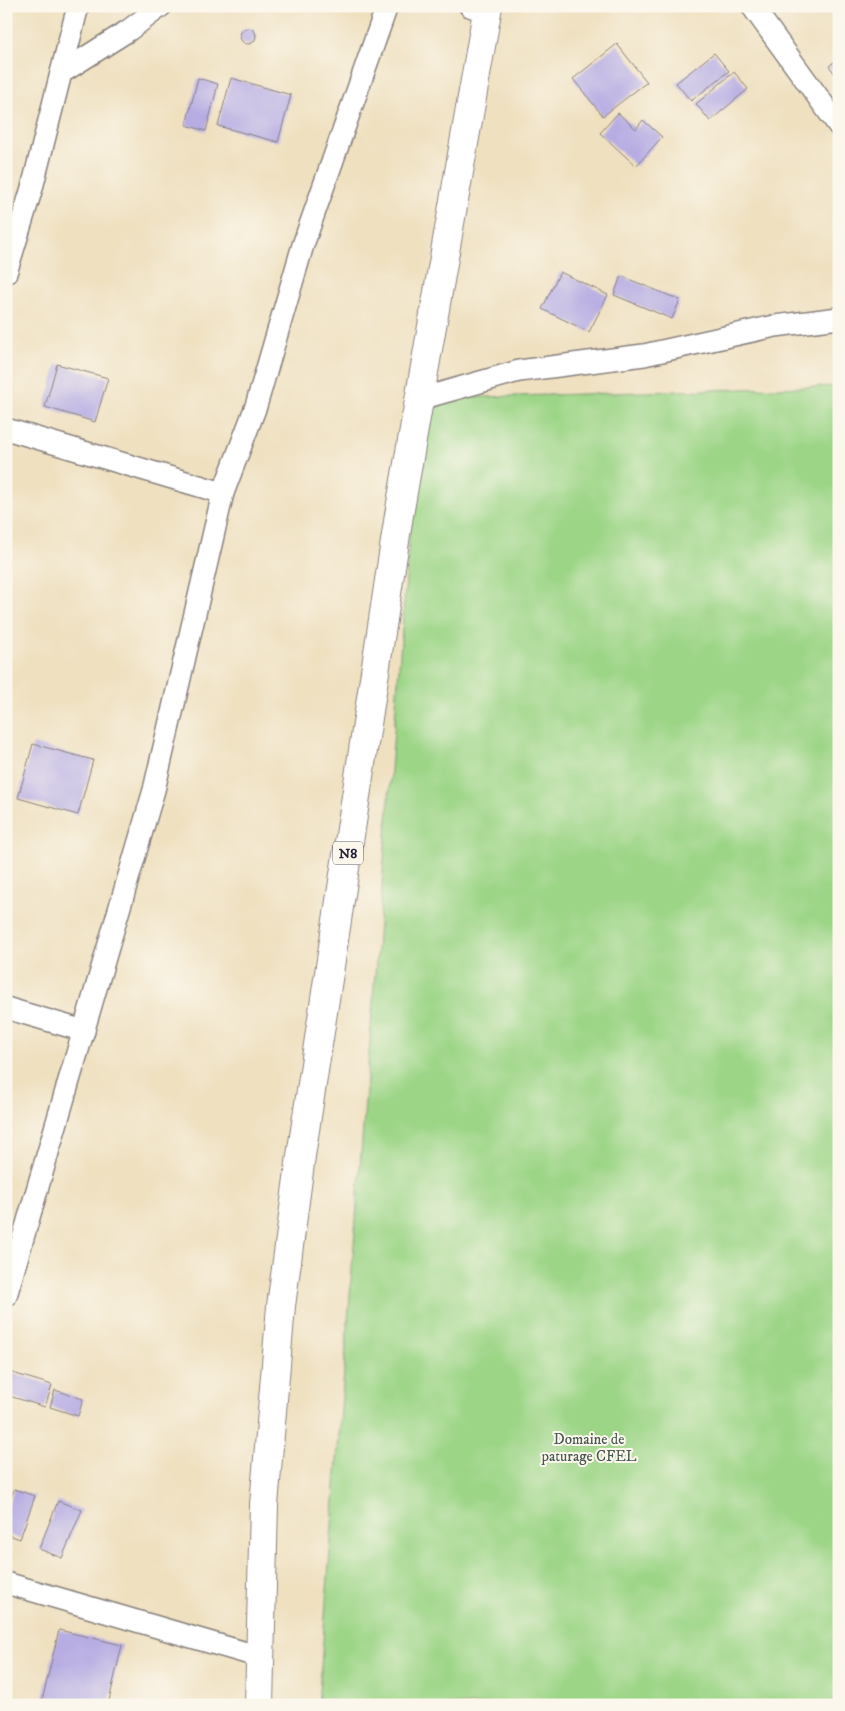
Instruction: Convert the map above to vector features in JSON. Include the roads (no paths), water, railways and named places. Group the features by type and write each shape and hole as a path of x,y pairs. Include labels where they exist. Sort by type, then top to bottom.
{"main road":[{"name":"N8","path":"259,1705 264,1505 281,1306 329,974 399,515 420,399 481,8"}],"street":[{"path":"6,273 32,188 78,6"},
{"path":"60,73 129,30 161,6"},
{"path":"6,1296 154,790 222,494 256,406 303,245 387,6"},
{"path":"752,6 839,126"},
{"path":"420,399 519,371 644,355 775,326 839,318"},
{"path":"6,429 222,494"},
{"path":"6,1008 84,1031"},
{"path":"6,1583 260,1657"}],"park label":[{"name":"Domaine de paturage CFEL","path":"589,1448"}]}
